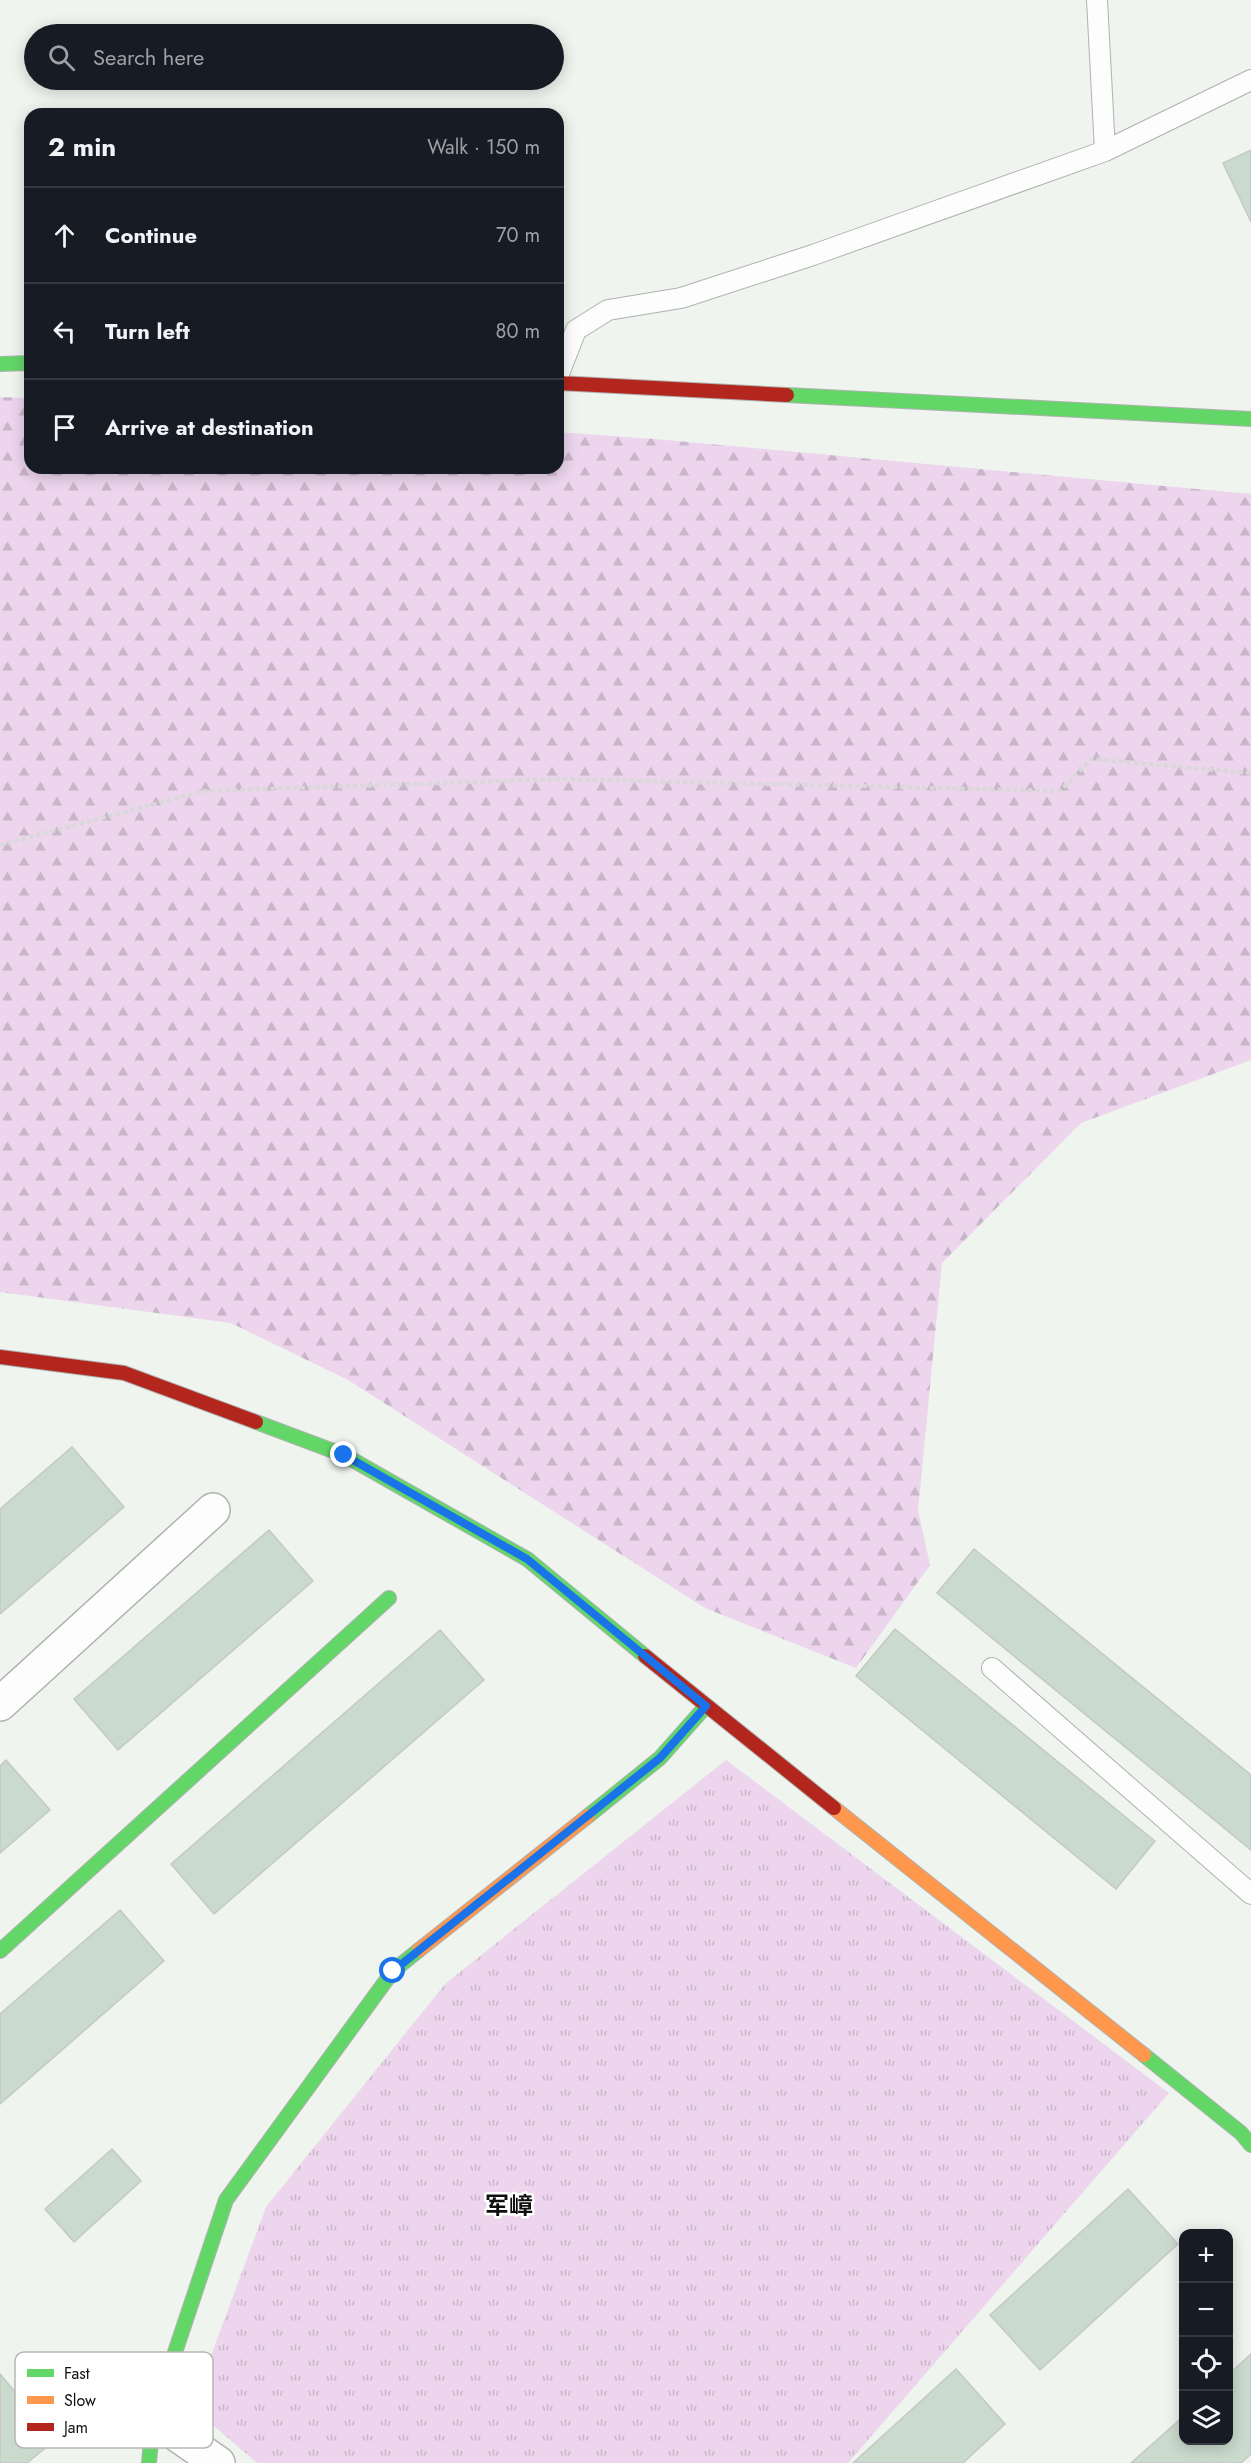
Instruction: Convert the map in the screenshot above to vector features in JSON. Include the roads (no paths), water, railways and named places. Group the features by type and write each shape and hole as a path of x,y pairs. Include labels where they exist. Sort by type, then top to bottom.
{"street":[{"path":"0,364 24,363"},
{"path":"564,383 1251,418"},
{"path":"0,1357 124,1373 344,1455 527,1559 706,1706 1248,2134"},
{"path":"0,1704 213,1510"},
{"path":"0,1951 389,1598"},
{"path":"175,2352 226,2200 393,1971 660,1758 706,1706"},
{"path":"149,2463 150,2448"},
{"path":"196,2448 218,2463"}],"lane":[{"path":"1097,0 1105,151"},
{"path":"564,361 576,330 608,310 681,298 813,255 1105,151 1251,80"},
{"path":"992,1668 1251,1894"}],"district":[{"name":"军嶂","path":"509,2206"}]}
